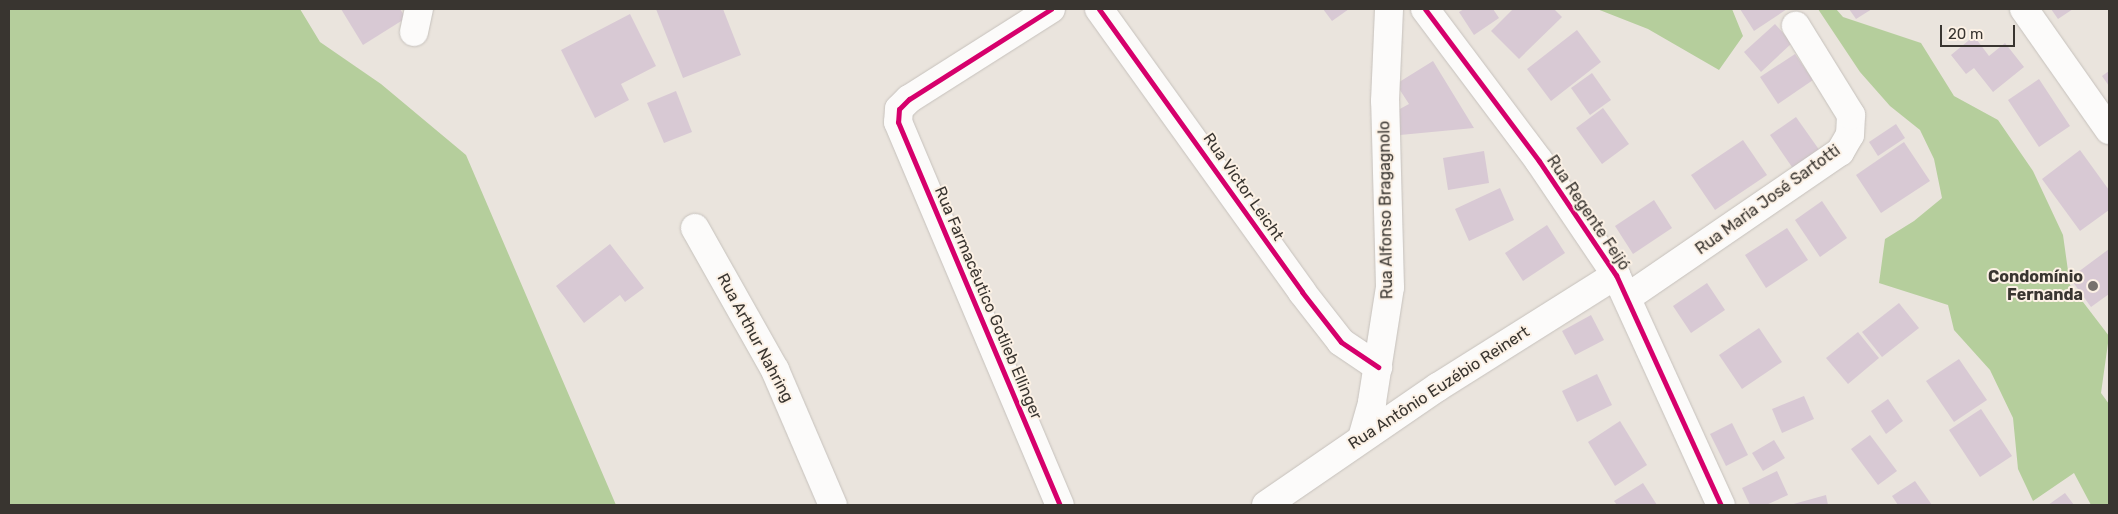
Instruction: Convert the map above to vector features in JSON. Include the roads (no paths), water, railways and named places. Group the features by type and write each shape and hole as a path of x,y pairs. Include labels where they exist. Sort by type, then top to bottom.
{"street":[{"name":"Rua Farmacêutico Gotlieb Ellinger","path":"1051,9 909,99 899,109 898,122 1060,505"},
{"name":"Rua Victor Leicht","path":"1099,9 1302,292 1341,342 1378,367"},
{"name":"Rua Alfonso Bragagnolo","path":"1362,438 1378,367 1390,287 1385,101 1389,9"},
{"name":"Rua Regente Feijó","path":"1425,9 1539,161 1622,286 1715,502"},
{"path":"2024,9 2109,130"},
{"name":"Rua Maria José Sartotti","path":"1622,286 1840,152 1850,135 1851,115 1796,26"},
{"name":"Rua Arthur Nahring","path":"695,228 775,370 834,505"},
{"name":"Rua Antônio Euzébio Reinert","path":"1266,505 1362,438 1622,286"}],"place":[{"name":"Condomínio Fernanda","path":"2093,286"}]}
